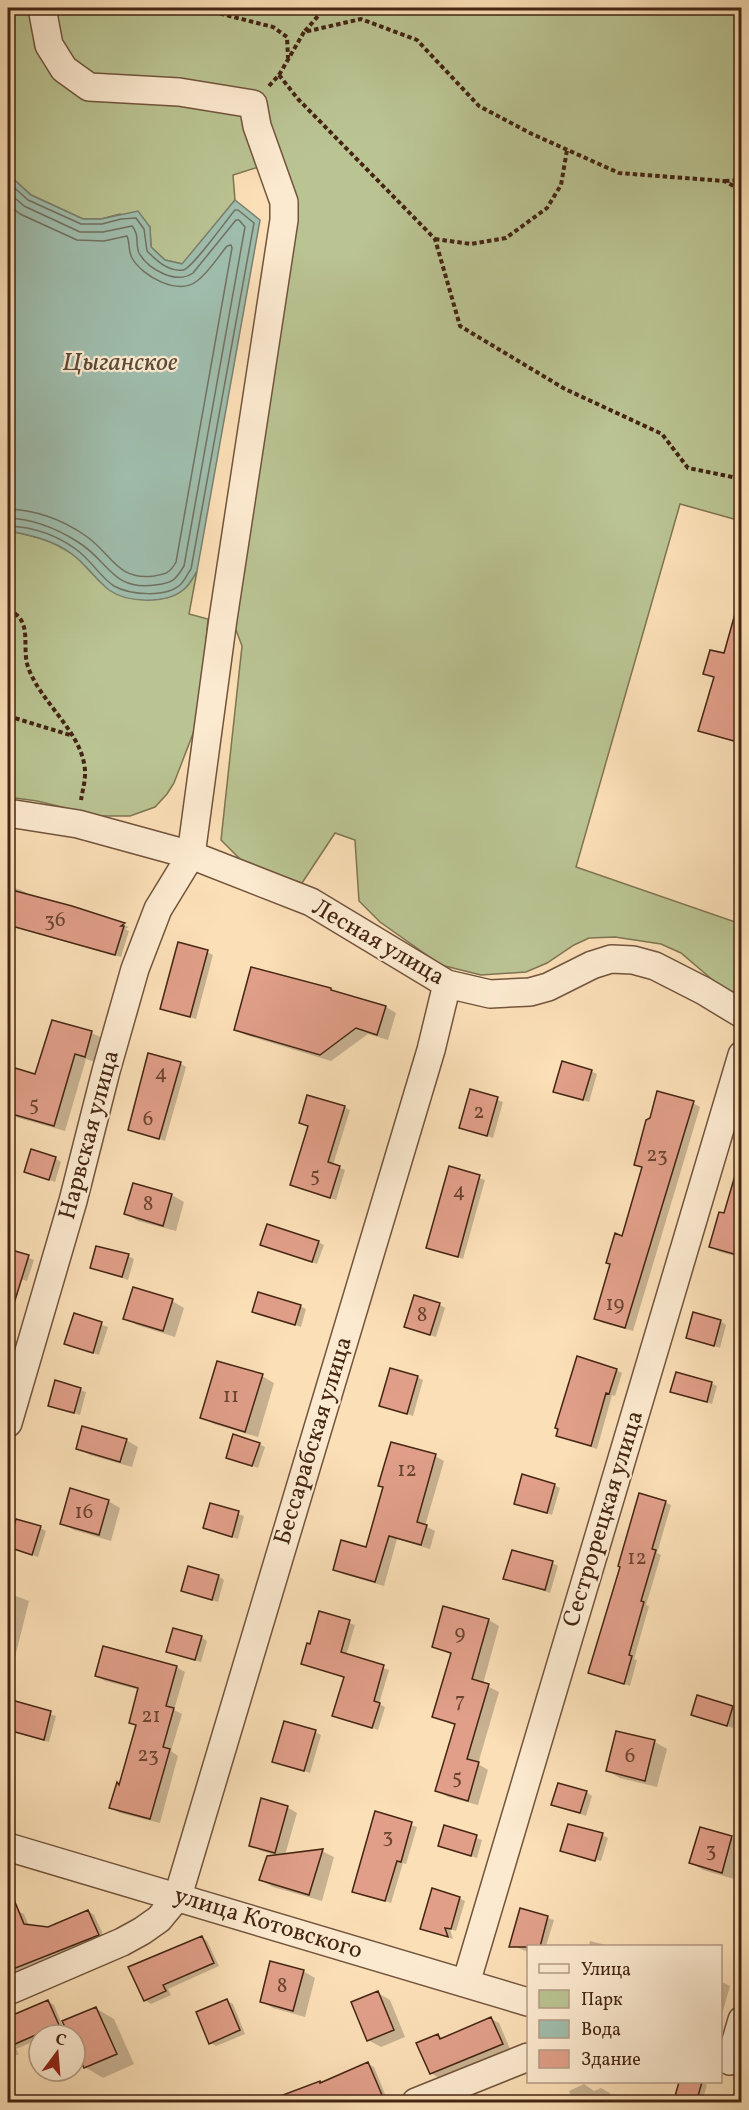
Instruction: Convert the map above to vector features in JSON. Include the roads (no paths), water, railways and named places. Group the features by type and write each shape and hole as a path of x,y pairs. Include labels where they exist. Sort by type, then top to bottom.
{"street":[{"path":"42,8 50,45 59,61 64,69 89,87 179,92 253,104 256,126 284,202 284,220 223,619 191,855"},
{"name":"Лесная улица","path":"8,813 78,824 191,855 311,903 447,984 490,994 530,992 548,987 592,965 611,959 633,960 655,966 704,991 741,1014"},
{"name":"Нарвская улица","path":"8,1423 73,1202 135,969 158,909 191,855"},
{"name":"Бессарабская улица","path":"178,1896 431,1050 447,984"},
{"name":"Сестрорецкая улица","path":"466,1983 741,1055"},
{"name":"улица Котовского","path":"8,1847 527,2002"},
{"path":"8,1991 122,1942 142,1931 159,1919 178,1896"},
{"path":"731,2061 741,2020"},
{"path":"416,2103 527,2057"}],"water":[{"name":"Цыганское","path":"8,174 31,195 83,219 101,219 138,211 150,227 151,247 165,260 182,264 235,200 260,220 197,571 191,582 176,595 157,600 146,600 117,594 104,586 82,562 65,549 42,539 8,531"}]}
